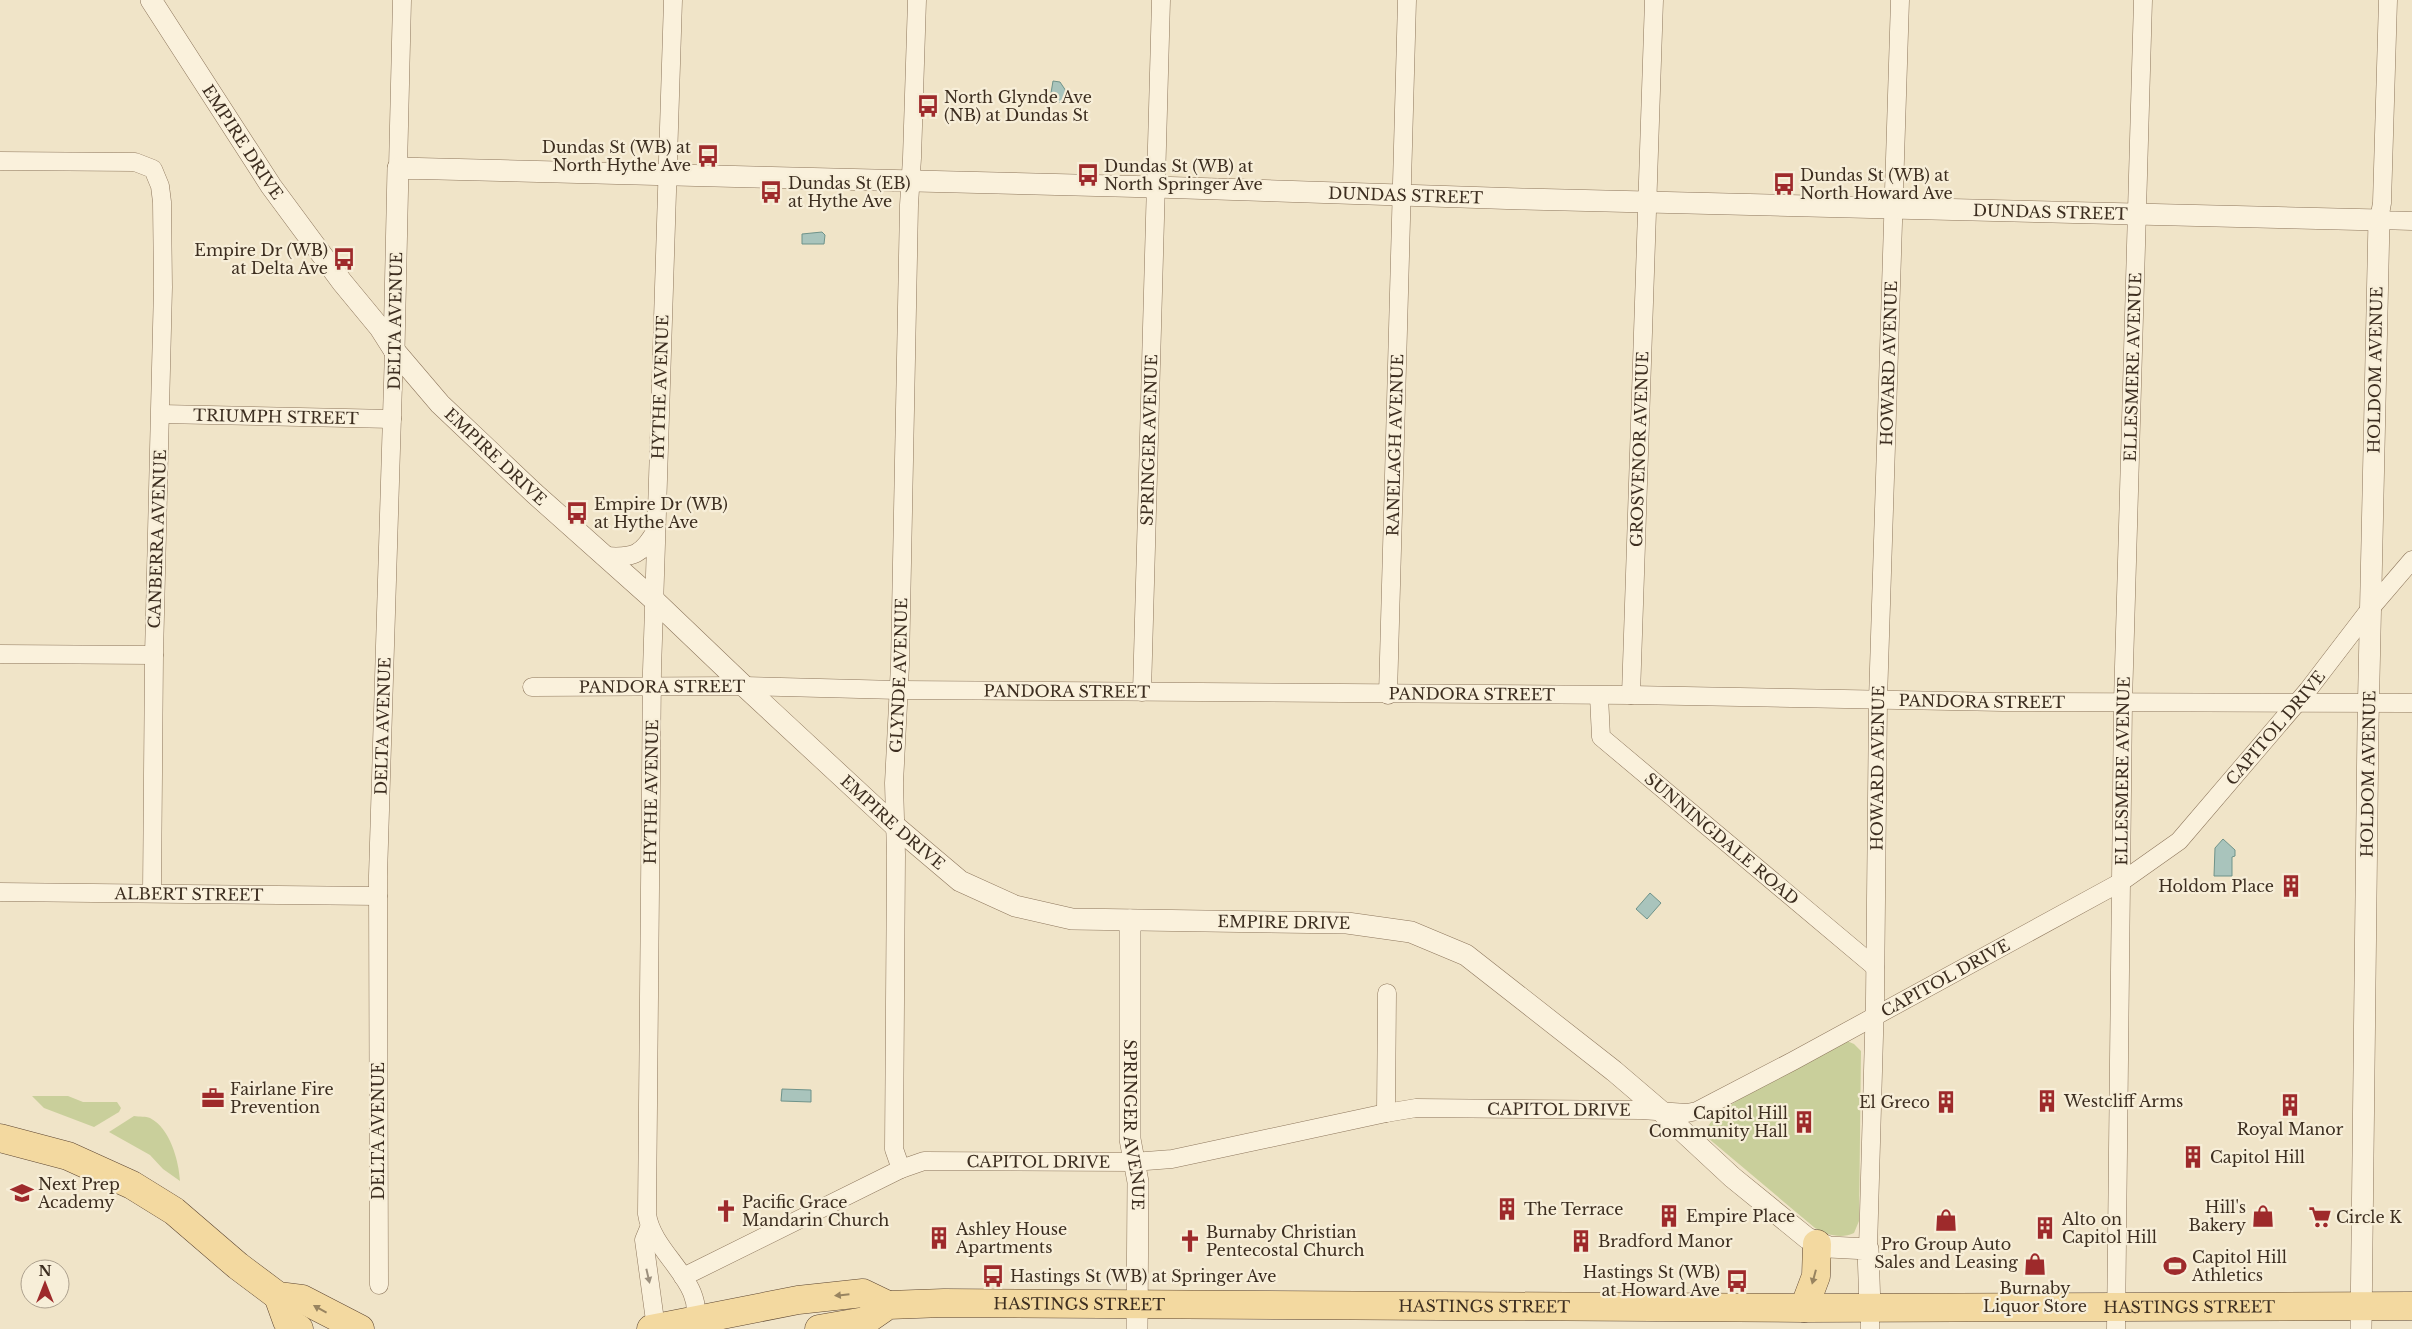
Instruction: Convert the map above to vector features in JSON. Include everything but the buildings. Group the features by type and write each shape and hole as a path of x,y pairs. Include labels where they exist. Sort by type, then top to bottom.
{"main road":[{"path":"0,1138 68,1156 132,1185 174,1211 238,1266 278,1296 302,1299 360,1329"},
{"path":"1804,1308 1816,1276 1817,1244"},
{"name":"HASTINGS STREET","path":"653,1329 694,1324 798,1300 863,1293 888,1305 944,1303 1137,1317 1804,1308 1870,1318 2361,1317 2412,1306"},
{"path":"278,1296 286,1321 299,1329"},
{"path":"819,1329 865,1321 888,1305"}],"street":[{"name":"EMPIRE DRIVE","path":"151,0 272,186 342,282 380,328 394,350 440,404 465,430 654,600 895,826 960,881 1015,906 1072,919 1347,923 1411,932 1466,955 1614,1071 1662,1112 1732,1177 1817,1244 1829,1247 1868,1249"},
{"path":"398,168 402,0"},
{"name":"HYTHE AVENUE","path":"653,1329 653,1295 644,1240 649,1228 647,1184 652,687 666,175 673,0"},
{"name":"GLYNDE AVENUE","path":"901,1169 894,1149 894,783 917,0"},
{"name":"SPRINGER AVENUE","path":"1142,692 1155,187 1162,0"},
{"name":"RANELAGH AVENUE","path":"1388,694 1406,0"},
{"name":"GROSVENOR AVENUE","path":"1631,695 1654,0"},
{"name":"HOWARD AVENUE","path":"1870,1318 1868,1249 1875,967 1878,700 1900,0"},
{"name":"ELLESMERE AVENUE","path":"2116,1318 2123,702 2143,0"},
{"path":"2379,220 2382,203 2388,0"},
{"name":"CANBERRA AVENUE","path":"0,161 135,162 153,169 160,186 163,286 154,655 152,893"},
{"name":"DELTA AVENUE","path":"378,1285 380,737 392,419 398,168"},
{"name":"DUNDAS STREET","path":"398,168 1155,187 1400,196 2412,221"},
{"name":"HOLDOM AVENUE","path":"2361,1317 2368,703 2379,220"},
{"name":"TRIUMPH STREET","path":"161,414 392,419"},
{"path":"605,556 630,556 640,552 647,546 656,530"},
{"name":"CAPITOL DRIVE","path":"683,1277 901,1169 924,1161 1133,1162 1172,1159 1416,1108 1697,1111 2121,882 2179,840 2297,703 2370,609 2412,560"},
{"path":"0,654 154,655"},
{"name":"PANDORA STREET","path":"532,688 744,686 898,690 1631,695 1878,700 2412,703"},
{"name":"SUNNINGDALE ROAD","path":"1599,696 1602,737 1875,967"},
{"name":"ALBERT STREET","path":"0,892 378,896"},
{"name":"SPRINGER AVENUE","path":"1130,920 1130,1139 1138,1182 1137,1317"},
{"path":"1386,1113 1387,993"},
{"path":"649,1228 696,1297 694,1324"}],"green space":[{"path":"1847,1041 1854,1044 1861,1051 1859,1221 1854,1233 1839,1236 1824,1233 1815,1228 1708,1138 1706,1131 1713,1120 1746,1095"},
{"path":"32,1096 68,1096 83,1102 117,1102 121,1108 119,1112 94,1127 44,1108"},
{"path":"134,1116 150,1118 163,1129 172,1146 178,1164 180,1181 163,1169 150,1155 109,1132"}],"water":[{"path":"1053,81 1060,82 1068,94 1068,101 1065,104 1054,101 1051,93"},
{"path":"822,232 825,235 824,244 802,244 802,234"},
{"path":"2223,839 2235,850 2235,856 2232,857 2232,876 2214,876 2215,848"},
{"path":"1650,893 1661,903 1647,919 1636,909"},
{"path":"782,1089 811,1090 811,1102 781,1101"}],"place":[{"name":"North Glynde Ave (NB) at Dundas St","path":"928,106"},
{"name":"Dundas St (WB) at North Hythe Ave","path":"708,156"},
{"name":"Dundas St (WB) at North Springer Ave","path":"1088,175"},
{"name":"Dundas St (WB) at North Howard Ave","path":"1784,184"},
{"name":"Dundas St (EB) at Hythe Ave","path":"771,192"},
{"name":"Empire Dr (WB) at Delta Ave","path":"344,259"},
{"name":"Empire Dr (WB) at Hythe Ave","path":"577,513"},
{"name":"Holdom Place","path":"2291,886"},
{"name":"Fairlane Fire Prevention","path":"213,1098"},
{"name":"Westcliff Arms","path":"2047,1101"},
{"name":"El Greco","path":"1946,1102"},
{"name":"Royal Manor","path":"2290,1105"},
{"name":"Capitol Hill Community Hall","path":"1804,1122"},
{"name":"Capitol Hill","path":"2193,1157"},
{"name":"Next Prep Academy","path":"22,1193"},
{"name":"The Terrace","path":"1507,1209"},
{"name":"Pacific Grace Mandarin Church","path":"726,1211"},
{"name":"Empire Place","path":"1669,1216"},
{"name":"Hill's Bakery","path":"2263,1216"},
{"name":"Circle K","path":"2320,1217"},
{"name":"Pro Group Auto Sales and Leasing","path":"1946,1220"},
{"name":"Alto on Capitol Hill","path":"2045,1228"},
{"name":"Ashley House Apartments","path":"939,1238"},
{"name":"Burnaby Christian Pentecostal Church","path":"1190,1241"},
{"name":"Bradford Manor","path":"1581,1241"},
{"name":"Burnaby Liquor Store","path":"2035,1264"},
{"name":"Capitol Hill Athletics","path":"2175,1266"},
{"name":"Hastings St (WB) at Springer Ave","path":"993,1276"},
{"name":"Hastings St (WB) at Howard Ave","path":"1737,1281"}]}
